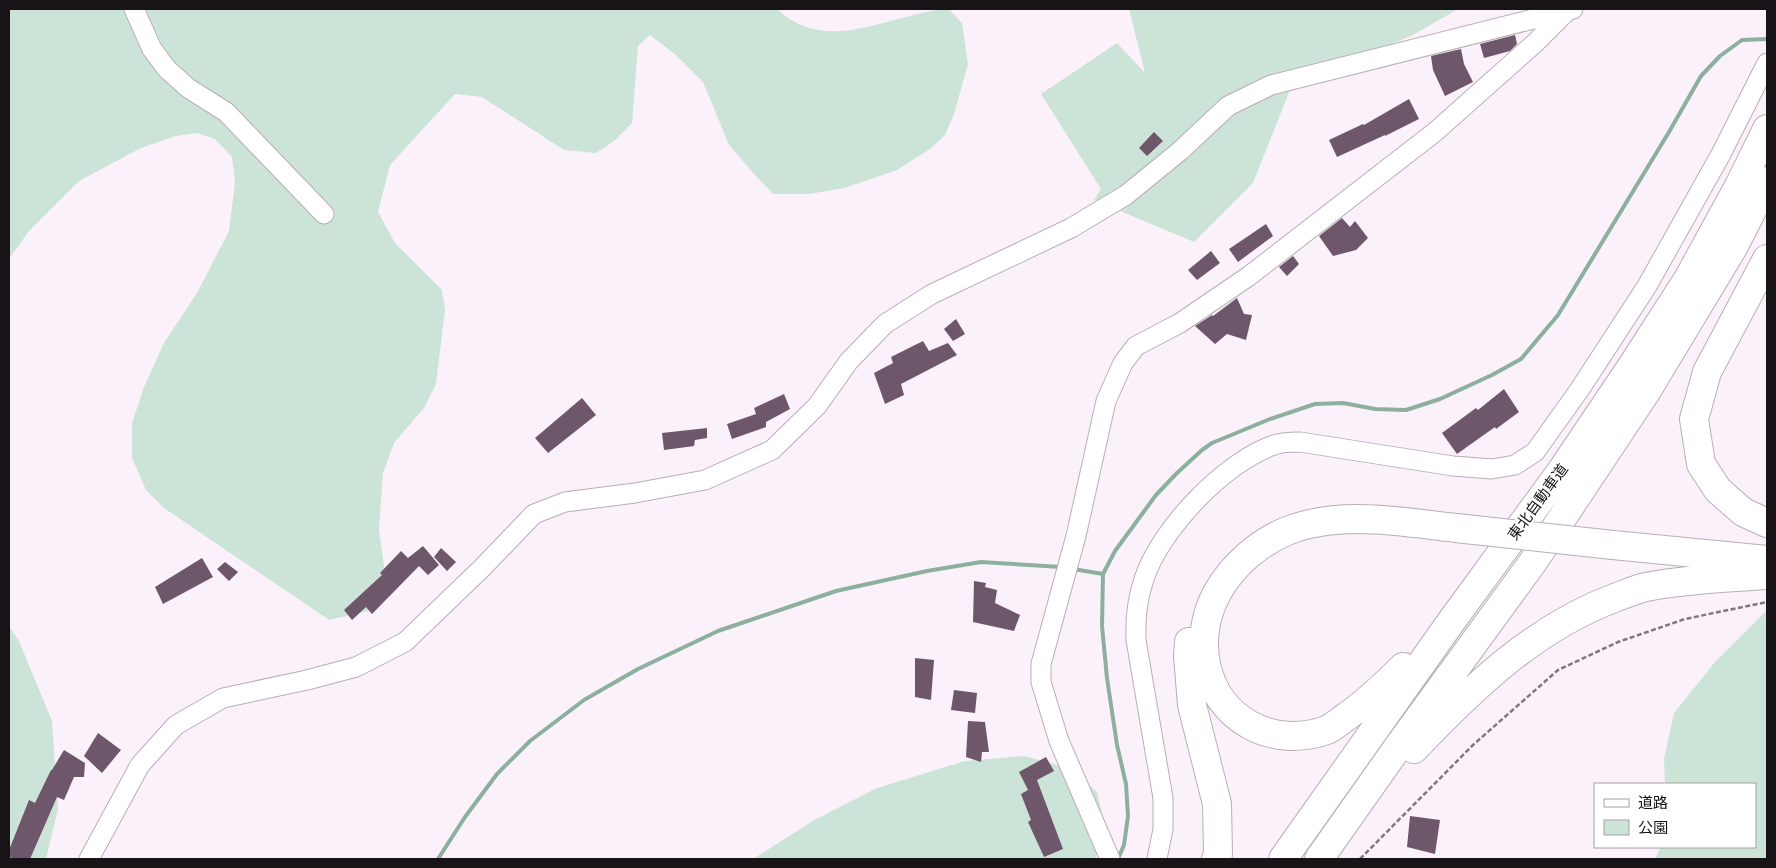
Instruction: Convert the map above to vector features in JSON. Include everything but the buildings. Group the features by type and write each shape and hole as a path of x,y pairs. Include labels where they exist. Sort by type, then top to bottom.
{"highway":[{"name":"東北自動車道","path":"1283,859 1453,618 1562,470 1683,287 1739,186 1767,129"},
{"name":"東北自動車道","path":"1321,859 1398,747 1533,562 1646,392 1734,246 1767,181"},
{"path":"1767,259 1707,372 1694,419 1701,464 1718,490 1743,512 1767,523"},
{"path":"1216,859 1218,854 1217,804 1192,705 1188,655 1193,609 1213,572 1237,546 1274,521 1320,507 1357,504 1394,506 1460,521"},
{"path":"1453,618 1360,708 1328,729 1306,735 1280,736 1260,731 1241,720 1223,704 1212,686 1206,668 1204,647 1206,627 1210,610 1217,594 1239,564 1254,550 1288,531 1310,524 1338,520 1382,519 1460,521 1616,538 1767,560"},
{"path":"1616,538 1767,543"},
{"path":"1321,859 1408,756 1460,702 1515,654 1552,628 1601,603 1644,588 1710,579 1767,575"}],"street":[{"path":"134,9 152,49 167,69 188,88 226,112 324,214"},
{"path":"1110,859 1059,740 1041,682 1041,664 1064,585 1106,401 1123,363 1136,346 1180,323 1249,276 1435,132 1570,10"},
{"path":"89,859 140,765 176,725 223,698 307,680 356,667 405,642 482,568 534,514 565,502 635,493 705,480 772,450 817,406 849,361 885,324 932,294 1071,228 1126,195 1180,150 1228,106 1271,84 1570,10"},
{"path":"1157,859 1163,829 1163,798 1135,620 1137,603 1152,560 1186,512 1212,484 1233,467 1275,445 1300,442 1453,466 1492,469 1515,465 1535,452 1580,389 1647,286 1721,154 1767,63"}],"path":[{"path":"1360,859 1473,744 1558,670 1618,642 1686,619 1767,602"}],"green space":[{"path":"9,9 777,9 794,21 811,28 847,31 949,9 962,23 968,64 954,114 945,135 930,149 897,170 844,188 809,194 773,194 729,145 703,82 676,55 650,35 638,46 632,123 614,141 596,153 564,150 482,97 455,94 390,165 378,212 395,243 442,290 445,310 436,384 424,408 394,443 383,473 379,529 386,582 368,611 329,620 164,508 146,490 132,458 132,423 144,387 164,343 197,293 229,231 235,183 232,157 215,139 197,133 176,136 141,148 79,181 29,231 9,259"},
{"path":"1129,9 1458,9 1413,35 1292,85 1253,183 1194,242 1094,200 1101,189 1041,94 1117,43 1145,73"},
{"path":"1767,610 1767,859 1655,859 1660,848 1756,848 1756,783 1665,783 1664,759 1674,713 1715,662"},
{"path":"9,626 19,641 52,721 58,809 46,859 9,859"},
{"path":"1024,756 1070,768 1097,792 1105,827 1095,859 753,859 816,819 877,788 965,761"}],"waterway":[{"path":"1118,859 1124,845 1128,816 1126,784 1117,745 1107,678 1102,626 1103,574 1115,551 1156,495 1177,473 1212,443 1270,419 1315,404 1343,403 1375,409 1406,410 1440,399 1492,375 1521,359 1558,315 1701,76 1720,56 1742,40 1767,39"},
{"path":"438,859 465,817 497,774 530,741 584,700 638,669 718,631 836,591 927,571 981,562 1061,567"},
{"path":"1073,569 1103,574"}]}
